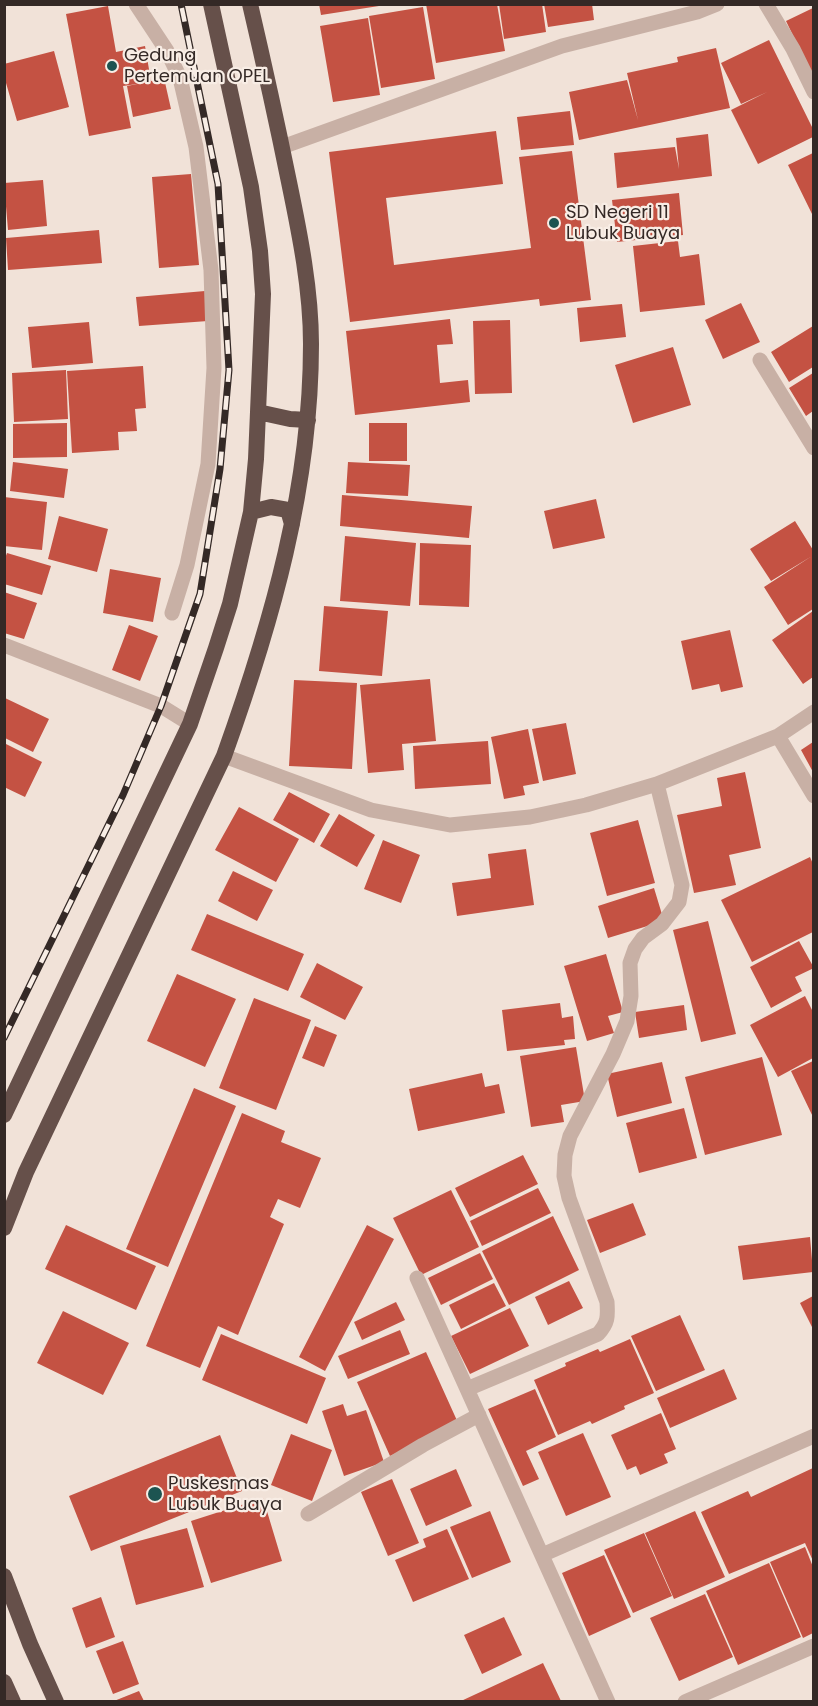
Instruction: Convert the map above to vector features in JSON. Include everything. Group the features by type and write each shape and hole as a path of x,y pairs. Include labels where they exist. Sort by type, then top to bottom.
{"highway":[{"path":"4,1114 190,724 230,604 251,512 256,459 263,294 260,250 250,187 211,4"},
{"path":"4,1227 26,1172 224,756 247,693 292,524 302,471 308,420 311,343 308,300 302,244 250,4"},
{"path":"258,412 290,419 308,420"},
{"path":"251,512 271,507 288,510 292,524"},
{"path":"4,1576 30,1644 56,1701"},
{"path":"4,1682 13,1701"}],"street":[{"path":"136,4 180,78 196,147 211,270 214,368 208,464 187,565 172,613"},
{"path":"282,147 562,46 697,12 717,4"},
{"path":"766,4 793,49 813,92"},
{"path":"760,360 813,448"},
{"path":"4,645 161,706 190,724"},
{"path":"224,756 371,810 450,825 530,818 586,805 657,784 778,736 813,712"},
{"path":"778,736 813,796"},
{"path":"467,1389 598,1334 605,1326 608,1314 607,1302 569,1198 564,1176 565,1155 570,1136 613,1054 627,1021 631,996 630,963 635,949 643,938 662,924 680,903 682,885 657,784"},
{"path":"417,1278 608,1701"},
{"path":"308,1514 423,1445 479,1415"},
{"path":"542,1555 813,1436"},
{"path":"685,1701 813,1646"}],"building":[{"path":"319,4 379,4 379,6 321,15"},
{"path":"426,4 497,4 505,51 436,63"},
{"path":"499,4 542,4 546,32 504,39"},
{"path":"544,4 592,4 594,20 548,27"},
{"name":"Gedung Pertemuan OPEL","path":"108,6 116,52 145,46 151,81 164,78 171,109 133,117 127,86 137,84 123,86 131,128 89,136 66,14"},
{"path":"423,7 435,79 381,88 369,16"},
{"path":"813,8 813,77 786,21"},
{"path":"368,18 380,95 333,102 320,26"},
{"path":"769,40 813,129 813,137 758,164 731,110 767,92 741,104 721,63"},
{"path":"716,48 730,108 579,140 569,92 627,80 638,120 627,73 678,62 677,57"},
{"path":"54,51 69,107 17,121 4,76 4,64"},
{"path":"570,111 574,145 521,150 517,117"},
{"name":"SD Negeri 11 Lubuk Buaya","path":"496,131 503,184 386,198 394,265 531,248 519,157 572,151 591,300 540,306 539,299 350,322 329,152"},
{"path":"708,134 712,176 617,188 614,153 675,147 679,169 676,138"},
{"path":"813,153 813,216 788,165"},
{"path":"191,174 199,265 159,268 152,177"},
{"path":"43,180 47,226 8,230 4,183"},
{"path":"679,193 683,235 617,242 612,200"},
{"path":"99,230 102,263 8,270 6,238"},
{"path":"678,241 680,257 699,254 705,305 640,312 633,246"},
{"path":"205,291 208,321 139,326 136,297"},
{"path":"741,303 760,342 723,359 705,320"},
{"path":"622,304 626,337 580,342 577,308"},
{"path":"450,319 453,344 437,345 440,383 468,380 470,402 355,415 346,331"},
{"path":"510,320 512,393 475,394 473,321"},
{"path":"89,322 93,363 32,368 28,327"},
{"path":"813,326 813,367 789,382 771,352"},
{"path":"673,347 691,405 633,423 615,365"},
{"path":"143,366 146,408 135,409 137,431 118,432 119,450 72,453 67,371"},
{"path":"66,370 68,419 14,422 12,373"},
{"path":"813,373 813,411 806,416 789,388"},
{"path":"67,423 67,457 13,458 13,424"},
{"path":"369,423 407,423 407,461 369,461"},
{"path":"13,462 68,469 64,498 10,491"},
{"path":"348,462 410,465 408,496 346,493"},
{"path":"342,495 472,506 469,538 340,526"},
{"path":"4,497 47,502 42,550 4,546"},
{"path":"596,499 605,538 553,549 544,511"},
{"path":"59,516 108,529 97,572 48,559"},
{"path":"795,521 813,550 813,609 788,625 764,587 812,556 771,581 750,549"},
{"path":"345,536 416,543 410,606 340,601"},
{"path":"420,543 471,545 469,607 419,605"},
{"path":"7,553 51,566 42,595 4,584 4,561"},
{"path":"110,569 161,578 153,622 103,613"},
{"path":"4,592 37,603 24,639 4,633"},
{"path":"324,606 388,611 382,676 319,671"},
{"path":"813,611 813,677 803,684 772,640"},
{"path":"129,625 158,636 140,681 112,670"},
{"path":"730,630 743,687 721,692 719,684 692,690 681,641"},
{"path":"430,679 436,741 402,744 404,770 368,773 360,685"},
{"path":"294,680 357,683 352,769 289,766"},
{"path":"5,698 49,719 33,752 5,738"},
{"path":"566,723 576,774 543,781 532,729"},
{"path":"528,729 539,783 523,786 525,795 504,799 491,737"},
{"path":"488,741 491,784 415,789 413,746"},
{"path":"813,742 813,772 801,750"},
{"path":"4,743 42,762 25,797 4,787"},
{"path":"745,772 761,848 729,855 736,885 694,893 677,815 722,806 717,778"},
{"path":"289,792 330,814 314,843 273,820"},
{"path":"239,807 299,839 276,882 215,850"},
{"path":"339,814 375,835 357,867 320,846"},
{"path":"638,820 655,883 607,896 590,833"},
{"path":"383,840 420,855 401,903 364,889"},
{"path":"526,849 534,905 457,916 452,883 491,878 488,854"},
{"path":"810,857 813,864 813,932 752,962 721,900"},
{"path":"233,871 273,890 257,921 218,901"},
{"path":"654,888 664,921 608,938 598,906"},
{"path":"207,914 304,954 288,991 191,950"},
{"path":"708,921 736,1034 701,1042 673,930"},
{"path":"799,941 814,968 795,977 802,991 771,1008 750,967"},
{"path":"606,954 623,1012 608,1016 614,1033 587,1041 564,966"},
{"path":"317,963 363,987 345,1020 300,997"},
{"path":"177,974 236,999 205,1067 147,1041"},
{"path":"805,996 813,1012 813,1058 778,1077 750,1025"},
{"path":"254,998 311,1020 276,1110 219,1088"},
{"path":"560,1003 562,1018 573,1016 575,1039 564,1040 565,1045 507,1051 502,1010"},
{"path":"684,1005 687,1030 639,1038 635,1012"},
{"path":"315,1026 337,1035 324,1067 302,1058"},
{"path":"576,1047 585,1101 561,1105 564,1122 531,1127 520,1056"},
{"path":"762,1057 782,1135 705,1155 685,1077"},
{"path":"813,1061 813,1117 791,1071"},
{"path":"662,1062 672,1103 617,1117 607,1074"},
{"path":"482,1073 485,1087 499,1084 505,1113 418,1131 409,1089"},
{"path":"194,1088 236,1106 168,1267 126,1249"},
{"path":"684,1108 697,1158 639,1173 626,1123"},
{"path":"242,1113 285,1131 281,1142 321,1158 300,1208 278,1199 270,1217 284,1224 238,1335 218,1326 200,1368 146,1346"},
{"path":"523,1155 538,1184 470,1217 455,1188"},
{"path":"538,1188 551,1213 482,1246 470,1221"},
{"path":"451,1190 479,1247 421,1275 393,1218"},
{"path":"633,1203 646,1235 600,1253 587,1220"},
{"path":"553,1216 579,1270 509,1305 482,1251"},
{"path":"66,1225 156,1266 136,1310 45,1269"},
{"path":"367,1225 394,1239 325,1371 299,1357"},
{"path":"810,1237 813,1272 743,1280 738,1246"},
{"path":"480,1253 493,1279 441,1305 428,1278"},
{"path":"569,1281 583,1308 548,1325 535,1297"},
{"path":"494,1283 506,1306 461,1329 449,1305"},
{"path":"813,1296 813,1329 800,1303"},
{"path":"396,1302 405,1320 362,1340 354,1322"},
{"path":"510,1308 529,1346 470,1374 451,1336"},
{"path":"63,1311 129,1343 103,1395 37,1363"},
{"path":"680,1315 705,1370 656,1391 631,1336"},
{"path":"400,1330 410,1354 348,1379 338,1356"},
{"path":"221,1334 326,1378 307,1424 202,1380"},
{"path":"630,1339 654,1393 592,1424 590,1421 558,1435 534,1380 566,1366 565,1363 598,1349 600,1352"},
{"path":"426,1352 459,1425 390,1456 357,1382"},
{"path":"724,1369 737,1399 670,1428 657,1398"},
{"path":"535,1389 556,1437 526,1451 539,1479 523,1486 488,1409"},
{"path":"343,1404 347,1416 366,1410 384,1462 344,1476 322,1411"},
{"path":"661,1413 676,1449 664,1454 668,1463 640,1475 636,1466 627,1470 611,1435"},
{"path":"583,1433 611,1497 566,1516 538,1452"},
{"path":"291,1434 332,1450 312,1501 271,1485"},
{"name":"Puskesmas Lubuk Buaya","path":"220,1435 242,1491 91,1551 69,1496"},
{"path":"813,1468 813,1561 805,1543 729,1574 701,1512 748,1491 751,1497"},
{"path":"456,1469 472,1506 426,1526 410,1489"},
{"path":"392,1479 419,1543 388,1556 361,1492"},
{"name":"Puskesmas Lubuk Buaya","path":"263,1498 282,1561 211,1583 191,1521"},
{"path":"490,1511 511,1562 472,1578 450,1527"},
{"path":"695,1511 725,1577 674,1599 645,1533"},
{"name":"Puskesmas Lubuk Buaya","path":"187,1528 204,1587 136,1605 120,1546"},
{"path":"447,1529 469,1579 413,1602 395,1560 426,1547 423,1539"},
{"path":"644,1533 672,1596 633,1613 604,1550"},
{"path":"805,1547 813,1567 813,1633 803,1638 770,1562"},
{"path":"604,1555 631,1617 589,1636 562,1573"},
{"path":"769,1563 801,1637 738,1665 706,1591"},
{"path":"705,1594 733,1657 679,1681 650,1618"},
{"path":"101,1597 115,1637 86,1648 72,1608"},
{"path":"504,1617 522,1655 482,1674 464,1635"},
{"path":"123,1641 139,1684 113,1694 96,1651"},
{"path":"543,1663 561,1701 461,1701"},
{"path":"139,1691 144,1701 114,1701"}],"railway":[{"path":"4,1038 123,795 161,706 200,594 220,469 229,370 218,184 181,4"}],"place":[{"name":"Gedung Pertemuan OPEL","path":"112,66"},
{"name":"SD Negeri 11 Lubuk Buaya","path":"554,223"},
{"name":"Puskesmas Lubuk Buaya","path":"155,1494"}]}
